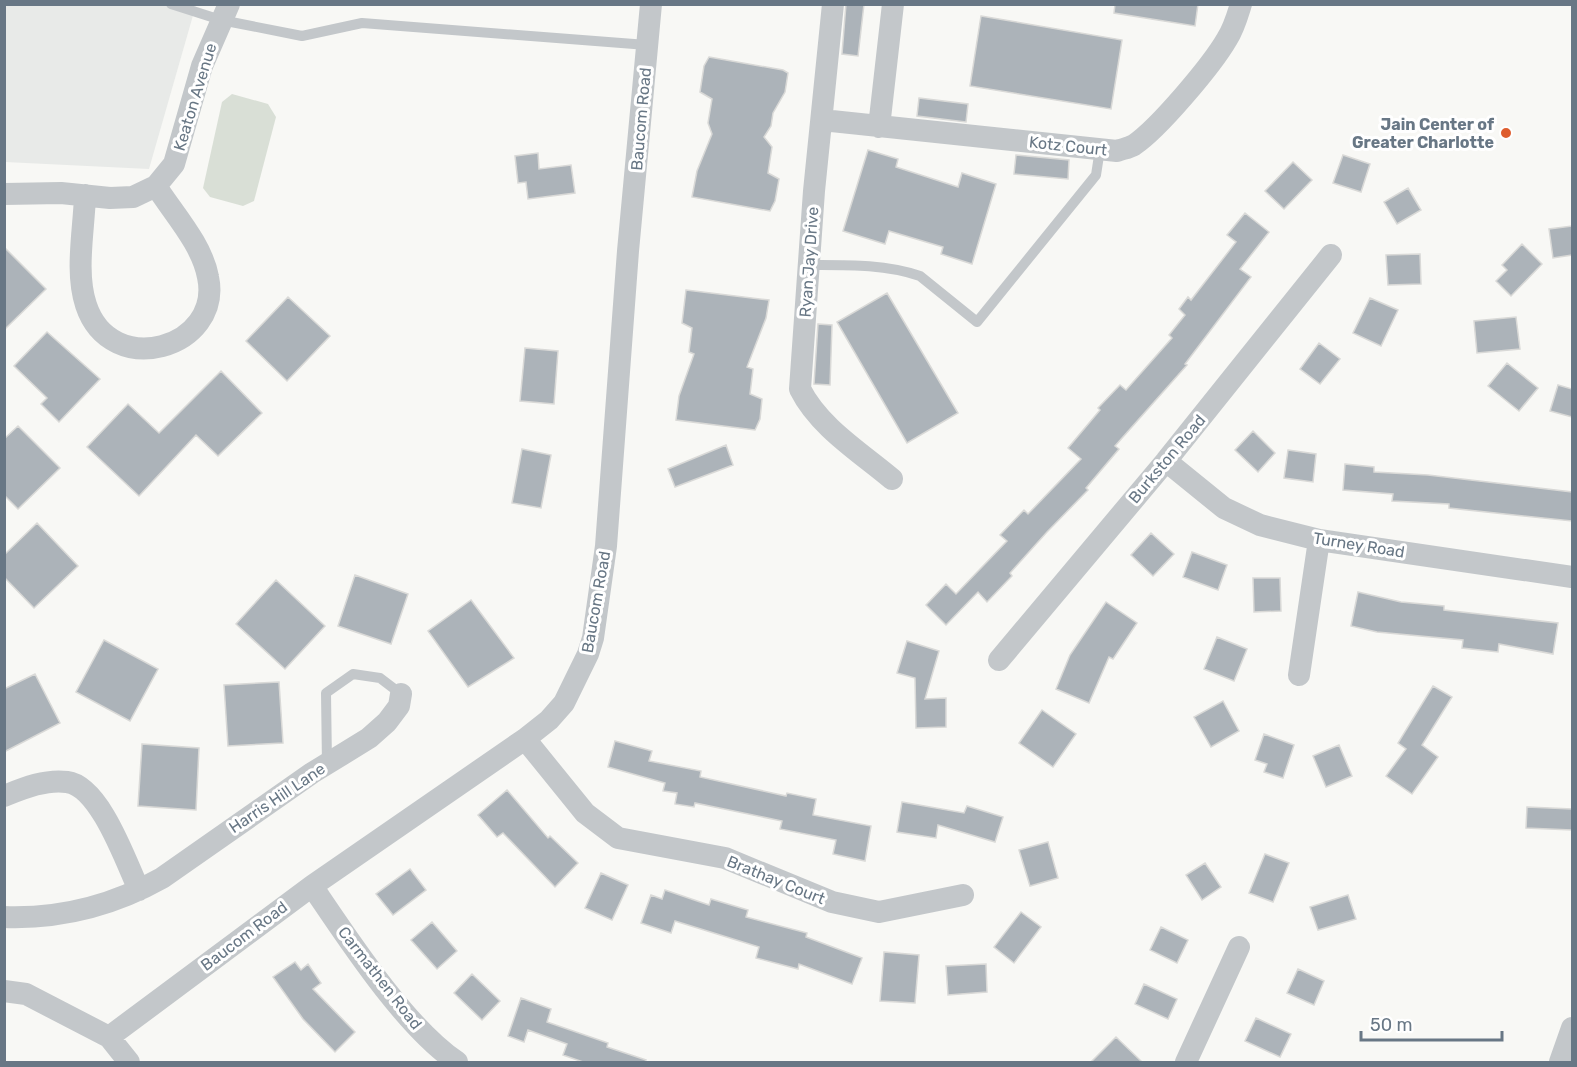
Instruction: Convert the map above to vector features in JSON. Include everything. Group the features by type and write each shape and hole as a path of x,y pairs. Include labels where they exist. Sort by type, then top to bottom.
{"street":[{"name":"Baucom Road","path":"109,1037 312,886 525,739 564,704 588,654 593,638 606,546 628,251 651,4"},
{"name":"Ryan Jay Drive","path":"833,4 800,389 809,406 827,426 892,479"},
{"path":"879,128 893,4"},
{"name":"Kotz Court","path":"822,120 879,128 1117,151 1133,146 1151,130 1204,71 1226,42 1236,24 1241,4"},
{"name":"Keaton Avenue","path":"4,194 25,192 110,198 133,197 156,186 174,164 202,66 225,12"},
{"path":"86,195 81,281 86,305 93,321 106,335 126,346 145,350 162,348 180,339 196,326 206,306 209,288 203,259 156,186"},
{"name":"Burkston Road","path":"999,660 1166,461 1330,255"},
{"name":"Turney Road","path":"1166,461 1236,516 1260,525 1319,540 1572,576"},
{"path":"1299,675 1319,540"},
{"name":"Harris Hill Lane","path":"4,917 70,913 140,890 369,738 387,722 399,706 401,694"},
{"name":"Brathay Court","path":"525,739 585,813 618,838 725,858 832,902 879,912 963,895"},
{"path":"4,796 31,785 56,782 68,782 90,793 140,890"},
{"name":"Carmathen Road","path":"312,886 405,1012 429,1039 457,1062"},
{"path":"1186,1062 1239,946"},
{"path":"12,993 109,1037 129,1062"},
{"path":"1560,1062 1572,1028"}],"lane":[{"path":"171,4 225,12 302,36 362,23 647,45"},
{"path":"810,265 855,265 909,272 920,276 977,322 1096,175 1100,149"},
{"path":"327,764 326,693 353,674 380,678 401,694"}],"shaded area":[{"path":"5,5 196,5 149,169 5,162"},
{"path":"232,94 268,104 276,117 254,201 243,206 210,197 203,188 222,102"}],"building":[{"path":"846,4 864,4 858,56 842,54"},
{"path":"1115,4 1198,4 1195,26 1114,13"},
{"path":"981,16 1122,40 1111,109 970,86"},
{"path":"709,57 783,70 788,73 785,92 773,113 771,126 764,137 772,147 768,173 779,179 775,201 770,211 692,197 697,171 712,134 708,123 712,99 700,92 704,66"},
{"path":"919,98 968,104 966,122 917,116"},
{"path":"868,150 898,159 896,167 958,187 962,173 996,184 972,264 941,254 943,247 889,231 885,244 843,231"},
{"path":"538,153 539,169 571,165 575,193 528,199 526,182 518,183 515,156"},
{"path":"1016,155 1069,160 1068,179 1014,174"},
{"path":"1343,155 1370,164 1361,192 1333,183"},
{"path":"1293,162 1312,180 1284,209 1265,191"},
{"path":"1408,188 1421,210 1397,224 1384,202"},
{"path":"1245,213 1269,232 1240,269 1251,277 1185,364 1187,365 1115,446 1119,449 1086,488 1088,490 1010,573 1012,576 987,602 978,592 946,625 926,605 946,584 956,594 1007,541 1000,535 1024,510 1028,514 1081,459 1068,448 1100,410 1098,408 1120,385 1126,390 1172,338 1169,335 1185,315 1179,309 1188,297 1191,300 1236,242 1227,235"},
{"path":"1572,226 1572,255 1553,258 1549,229"},
{"path":"1522,244 1542,264 1511,296 1496,281 1507,270 1502,265"},
{"path":"4,247 46,289 4,330"},
{"path":"1420,254 1421,284 1388,285 1386,255"},
{"path":"686,290 769,300 766,318 747,367 753,369 750,394 762,399 760,419 755,430 676,420 679,396 694,354 689,352 692,328 682,323"},
{"path":"887,293 958,413 907,443 837,322"},
{"path":"288,297 330,336 287,381 246,341"},
{"path":"1370,298 1398,310 1381,346 1353,333"},
{"path":"1516,317 1520,349 1477,353 1474,321"},
{"path":"818,324 832,325 830,385 814,384"},
{"path":"47,332 100,379 59,422 41,404 47,398 14,366"},
{"path":"1319,343 1340,359 1320,384 1300,369"},
{"path":"525,348 558,351 554,404 520,401"},
{"path":"1507,363 1538,388 1519,411 1488,386"},
{"path":"221,371 262,413 218,456 196,435 139,496 87,447 128,404 159,433"},
{"path":"1558,385 1572,389 1572,417 1550,411"},
{"path":"18,426 60,468 18,509 4,495 4,439"},
{"path":"1253,431 1275,453 1258,472 1235,450"},
{"path":"726,445 733,465 675,487 668,469"},
{"path":"522,449 551,455 541,508 512,503"},
{"path":"1288,450 1316,454 1313,482 1284,478"},
{"path":"1345,464 1374,467 1374,472 1428,475 1572,492 1572,521 1449,508 1449,504 1392,501 1393,494 1343,490"},
{"path":"37,523 78,566 34,608 4,577 4,555"},
{"path":"1151,533 1174,554 1153,576 1131,555"},
{"path":"1192,552 1227,565 1218,590 1183,577"},
{"path":"355,575 408,594 391,644 338,626"},
{"path":"1253,578 1280,578 1281,611 1254,612"},
{"path":"276,580 325,626 285,669 236,624"},
{"path":"1358,592 1401,602 1444,606 1444,610 1558,623 1553,654 1499,644 1498,652 1462,648 1463,640 1377,632 1351,626"},
{"path":"471,600 514,658 468,687 428,631"},
{"path":"1106,602 1137,623 1113,659 1109,657 1089,703 1056,689 1070,655"},
{"path":"1217,637 1247,649 1234,681 1204,669"},
{"path":"104,640 158,669 130,721 76,692"},
{"path":"907,641 939,651 925,699 946,698 946,727 916,728 915,678 897,673"},
{"path":"35,674 60,723 4,752 4,689"},
{"path":"279,682 283,743 228,746 224,685"},
{"path":"1433,686 1452,697 1422,745 1438,757 1412,794 1386,776 1406,749 1398,743"},
{"path":"1223,701 1239,731 1211,747 1194,717"},
{"path":"1042,710 1076,734 1053,767 1019,743"},
{"path":"1264,734 1294,745 1283,778 1264,772 1267,764 1255,760"},
{"path":"615,741 652,751 649,761 701,771 700,777 786,796 787,793 816,799 813,815 871,826 865,861 833,854 836,840 780,829 782,821 695,803 694,807 675,804 677,793 663,791 665,783 608,767"},
{"path":"142,744 199,748 196,810 138,806"},
{"path":"1339,745 1352,776 1326,787 1313,756"},
{"path":"507,790 548,838 550,836 578,863 555,887 503,833 497,837 478,815"},
{"path":"902,802 964,813 967,806 1003,817 995,842 938,825 936,838 897,832"},
{"path":"1527,807 1572,809 1572,830 1526,828"},
{"path":"1048,842 1058,878 1030,886 1019,850"},
{"path":"1265,854 1289,863 1273,902 1249,893"},
{"path":"1205,863 1221,887 1202,900 1186,875"},
{"path":"410,869 426,890 393,915 376,894"},
{"path":"601,873 628,885 612,920 585,908"},
{"path":"665,890 709,905 711,899 748,910 746,917 807,933 806,937 862,958 852,984 799,964 798,969 756,958 759,947 675,921 671,933 641,923 651,895 662,899"},
{"path":"1348,895 1356,919 1318,930 1310,907"},
{"path":"1021,912 1041,927 1014,963 994,947"},
{"path":"432,922 457,951 437,969 411,940"},
{"path":"1161,927 1188,940 1177,963 1150,950"},
{"path":"884,952 919,955 915,1003 880,1001"},
{"path":"295,962 301,970 308,964 321,983 313,989 355,1032 335,1052 303,1019 273,977"},
{"path":"986,964 987,992 948,995 946,966"},
{"path":"1298,969 1324,981 1314,1005 1287,993"},
{"path":"472,974 500,1001 482,1020 454,993"},
{"path":"1144,984 1177,999 1168,1019 1135,1004"},
{"path":"521,998 551,1009 547,1022 608,1043 607,1047 646,1060 645,1062 583,1062 563,1055 567,1044 528,1030 524,1042 508,1036"},
{"path":"1256,1018 1291,1034 1280,1057 1245,1041"},
{"path":"1116,1037 1142,1062 1091,1062"}],"place":[{"name":"Jain Center of Greater Charlotte","path":"1506,133"}]}
